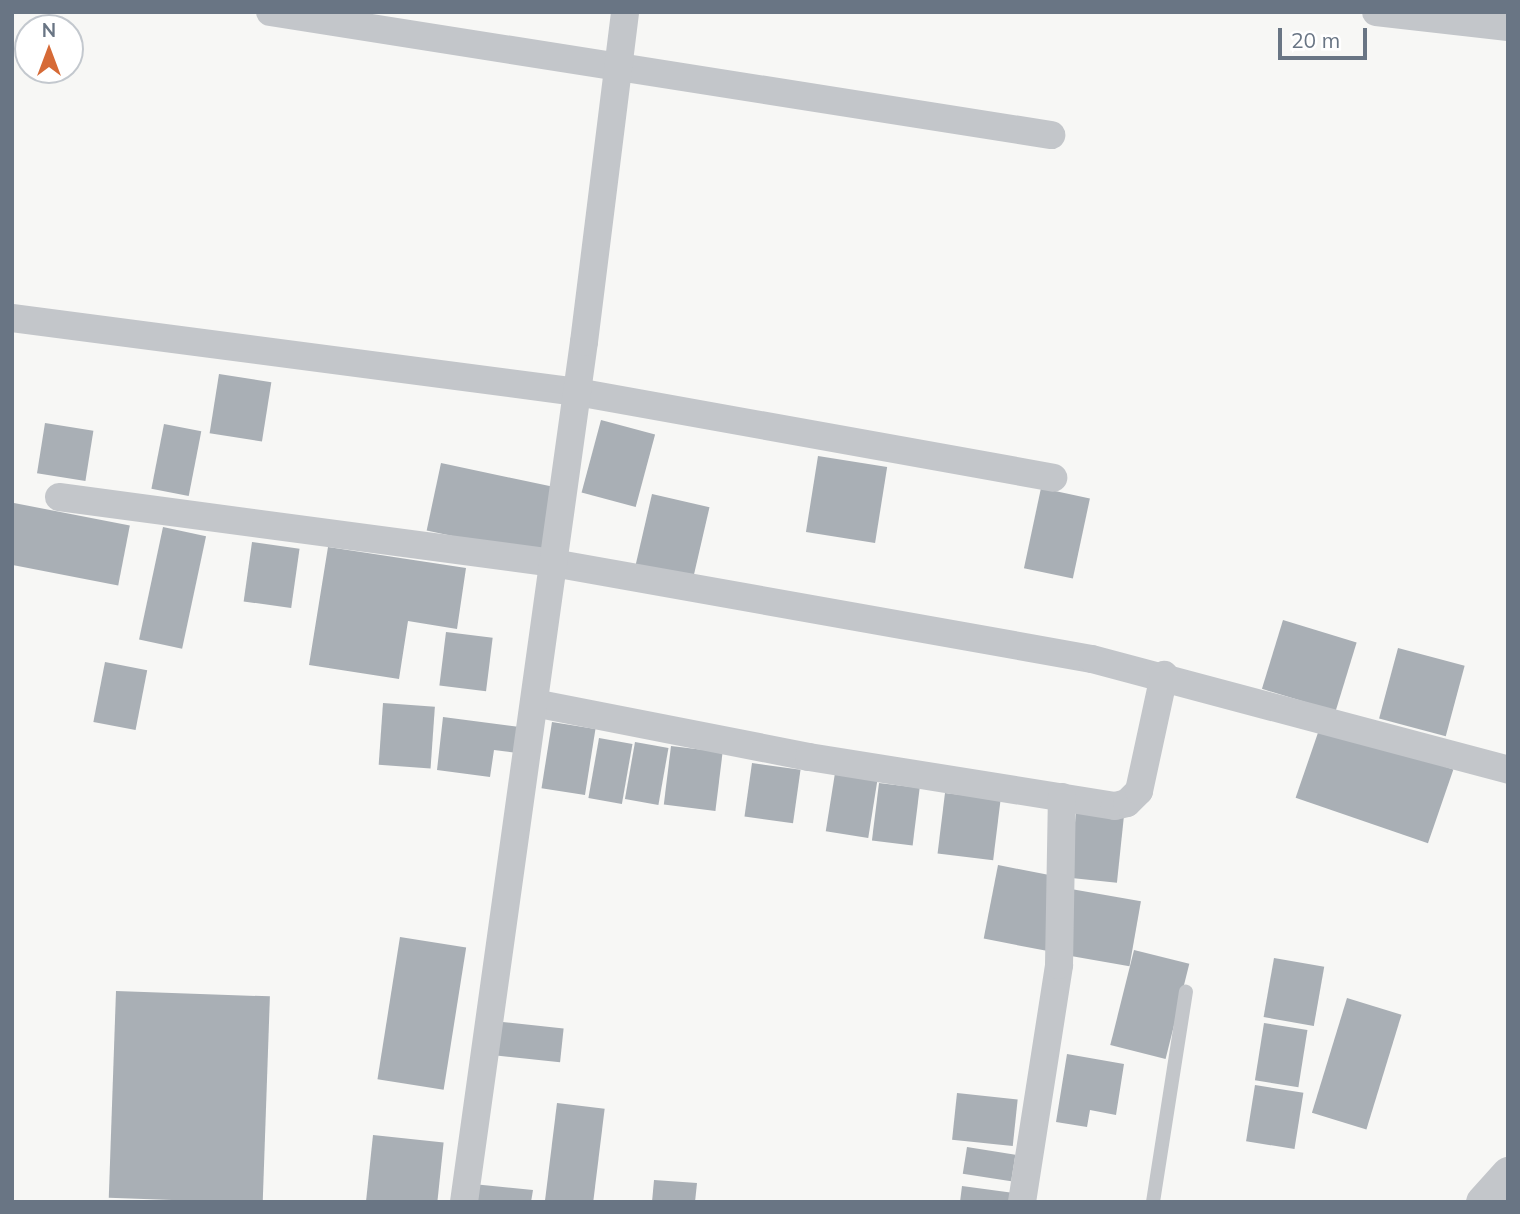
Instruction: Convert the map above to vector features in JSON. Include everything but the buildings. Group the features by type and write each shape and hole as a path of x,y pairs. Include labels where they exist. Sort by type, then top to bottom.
{"street":[{"path":"270,12 618,64 1051,135"},
{"path":"464,1202 577,392 625,12"},
{"path":"1376,12 1508,27"},
{"path":"12,318 577,392 1053,478"},
{"path":"59,497 553,563 1164,675 1508,770"},
{"path":"534,703 809,757 1115,806 1134,798 1164,675"},
{"path":"1022,1202 1059,965 1062,797"},
{"path":"1483,1202 1508,1174"}],"lane":[{"path":"1153,1202 1186,992"}]}
